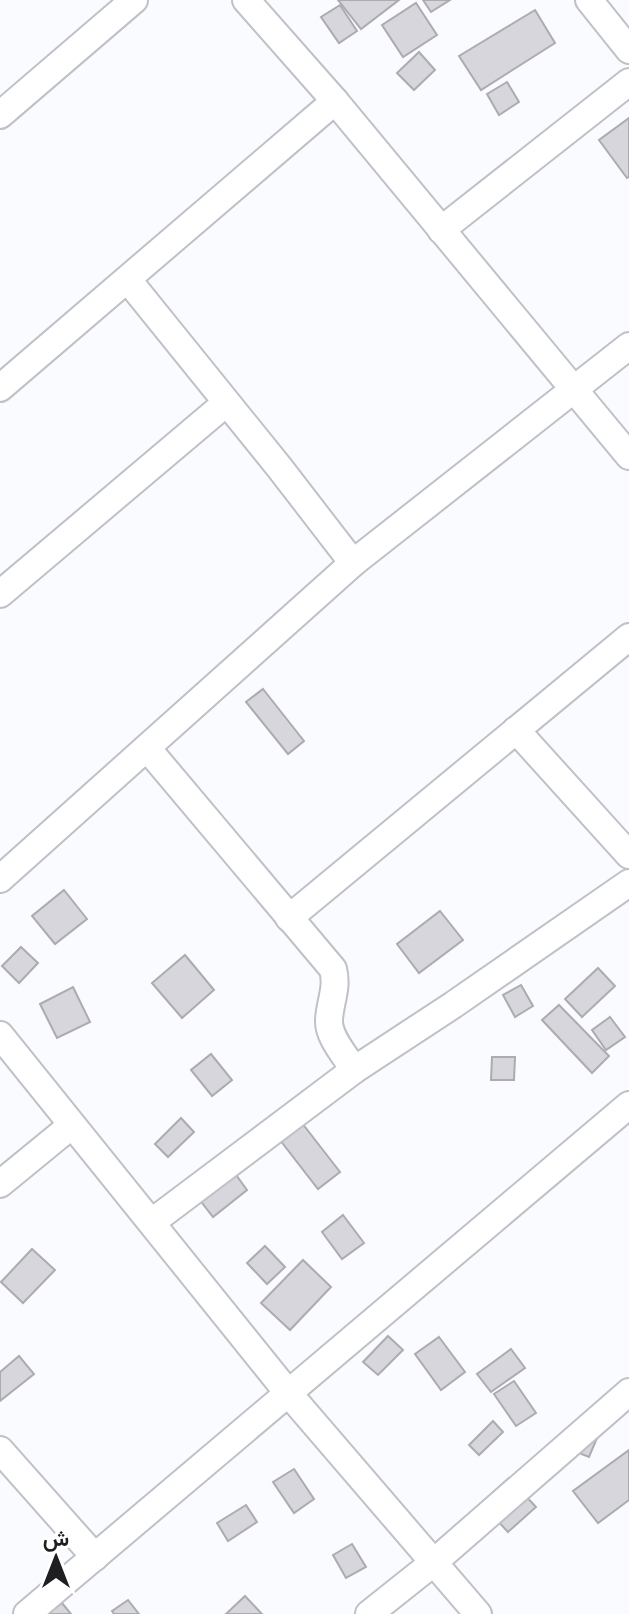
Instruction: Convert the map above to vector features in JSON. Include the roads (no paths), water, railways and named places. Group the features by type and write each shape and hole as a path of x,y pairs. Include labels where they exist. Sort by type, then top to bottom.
{"street":[{"path":"0,115 134,0"},
{"path":"246,0 335,101 629,456"},
{"path":"589,0 629,50"},
{"path":"441,230 629,82"},
{"path":"0,388 335,101"},
{"path":"128,280 353,563"},
{"path":"0,879 353,563 629,346"},
{"path":"0,594 226,403"},
{"path":"289,918 629,637"},
{"path":"516,730 629,855"},
{"path":"147,748 333,969 336,982 330,1031 354,1070"},
{"path":"152,1222 354,1070 629,883"},
{"path":"0,1035 289,1394 478,1614"},
{"path":"27,1614 629,1105"},
{"path":"0,1184 72,1125"},
{"path":"369,1614 433,1563 629,1392"},
{"path":"0,1450 95,1557"}]}
